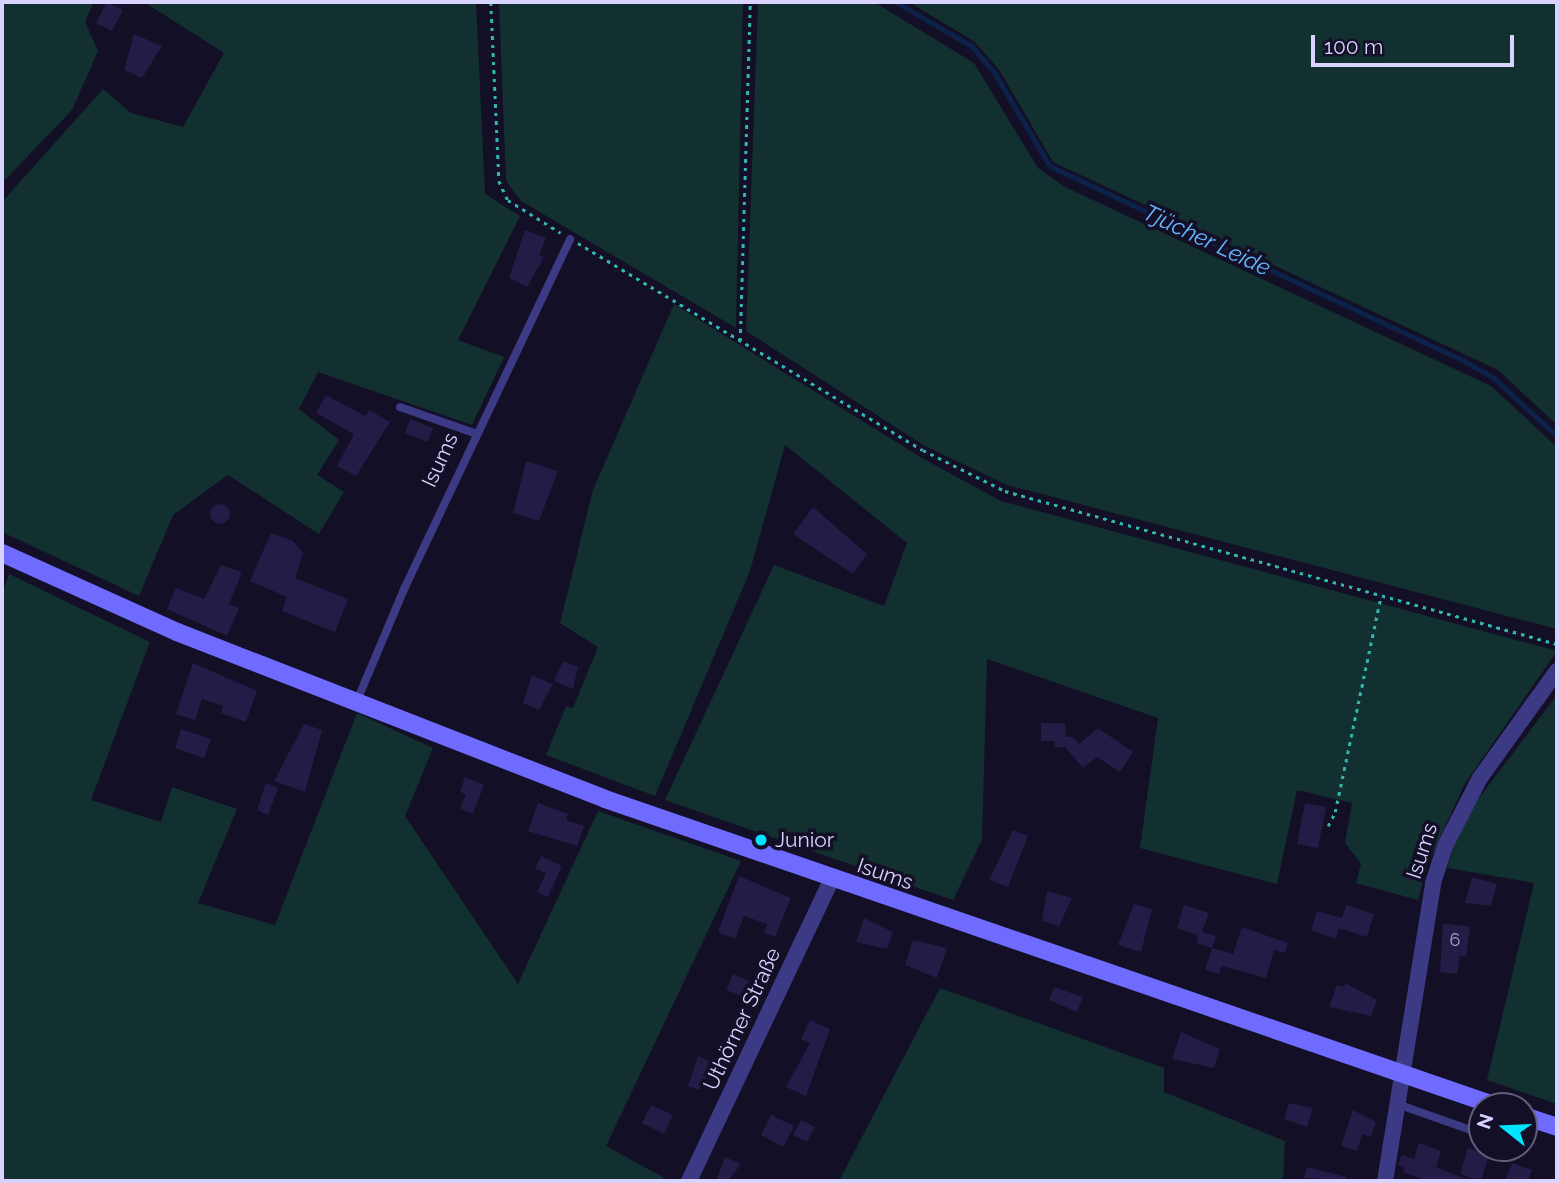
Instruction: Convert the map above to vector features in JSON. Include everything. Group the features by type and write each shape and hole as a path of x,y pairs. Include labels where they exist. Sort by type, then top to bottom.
{"main road":[{"name":"Isums","path":"2,553 92,597 605,800 1468,1096"},
{"path":"1538,1121 1557,1127"}],"street":[{"name":"Isums","path":"1385,1181 1405,1075 1433,883 1445,846 1480,778 1557,671"},
{"name":"Uthörner Straße","path":"693,1180 832,879"}],"lane":[{"name":"Isums","path":"355,703 477,433 570,239"},
{"path":"400,407 477,433"},
{"path":"1400,1105 1468,1129"}],"path":[{"path":"491,2 499,181 508,200 740,342 923,450 1005,491 1557,644"},
{"path":"740,342 750,2"},
{"path":"1328,826 1335,812 1381,596"}],"green space":[{"path":"2,2 94,2 85,22 98,51 72,110 2,183"},
{"path":"144,2 476,2 485,194 520,216 458,340 504,357 472,425 318,372 299,409 339,440 317,475 344,492 319,534 228,475 173,515 139,596 2,532 2,202 103,89 131,113 183,127 224,53"},
{"path":"499,2 743,2 736,328 521,201 506,181"},
{"path":"758,2 874,2 974,63 1038,168 1063,186 1491,386 1557,447 1557,629 1007,485 925,446 746,331"},
{"path":"909,2 1557,2 1557,425 1498,370 1053,162 1000,71 975,42"},
{"path":"674,304 922,458 1001,501 1557,651 1464,785 1428,864 1418,900 1356,883 1361,864 1345,843 1352,803 1297,790 1277,884 1140,848 1158,718 987,659 982,840 953,900 665,800 774,565 884,606 907,543 785,445 750,571 655,796 546,755 566,706 573,708 598,647 560,623 593,490"},
{"path":"9,574 150,642 91,800 161,822 172,787 237,809 198,903 275,925 357,713 433,748 405,816 518,984 598,811 741,861 606,1146 670,1181 2,1181 2,593"},
{"path":"1557,695 1557,1104 1538,1097 1538,1092 1522,1092 1487,1080 1534,883 1447,868 1460,826"},
{"path":"940,988 1164,1068 1164,1092 1285,1141 1283,1181 839,1181"}],"building":[{"path":"107,2 123,10 112,31 96,23"},
{"path":"134,34 162,46 142,78 124,70"},
{"path":"525,230 546,238 539,255 544,257 527,287 509,278"},
{"path":"326,395 365,416 369,410 390,422 356,476 337,466 354,434 316,413"},
{"path":"410,419 433,428 428,442 405,433"},
{"path":"526,461 558,471 539,521 513,513"},
{"path":"220,504 227,507 230,514 227,521 220,524 213,521 210,514 213,507"},
{"path":"813,507 867,554 853,574 793,534"},
{"path":"271,533 293,541 303,553 295,578 348,599 335,632 282,611 287,597 250,581"},
{"path":"221,565 242,572 229,604 239,608 227,636 167,609 176,588 204,599"},
{"path":"563,661 578,667 573,689 554,681"},
{"path":"193,663 257,691 246,722 221,713 223,706 202,699 195,720 176,714"},
{"path":"532,675 553,684 539,710 523,703"},
{"path":"1041,723 1065,723 1066,737 1073,737 1079,744 1098,728 1133,752 1120,772 1097,757 1083,768 1065,747 1055,747 1055,741 1041,741"},
{"path":"304,724 322,730 305,792 274,781"},
{"path":"181,729 211,739 204,758 175,748"},
{"path":"465,777 484,785 473,814 460,809 466,794 460,792"},
{"path":"266,783 278,788 268,815 257,810"},
{"path":"538,803 568,814 566,820 584,826 577,846 528,831"},
{"path":"1305,803 1326,807 1318,848 1297,844"},
{"path":"1013,830 1028,836 1008,887 989,880"},
{"path":"541,856 562,866 548,897 537,892 546,873 535,869"},
{"path":"739,876 791,898 775,937 764,933 767,924 744,916 735,939 718,932"},
{"path":"1472,877 1497,884 1491,906 1465,903"},
{"path":"1047,891 1072,898 1059,926 1042,921"},
{"path":"1134,904 1152,909 1141,952 1118,945"},
{"path":"1184,905 1209,913 1202,932 1216,936 1212,948 1196,943 1198,935 1177,928"},
{"path":"1346,905 1374,914 1367,937 1339,928 1336,939 1311,930 1317,911 1342,918"},
{"path":"864,918 893,932 887,949 856,942"},
{"path":"1443,923 1470,927 1466,957 1460,956 1457,974 1440,972"},
{"path":"1242,927 1288,943 1285,953 1274,950 1266,978 1222,966 1219,974 1205,970 1212,948 1233,954"},
{"path":"913,940 947,948 937,978 905,965"},
{"path":"733,974 749,981 742,996 726,990"},
{"path":"1345,983 1377,1000 1371,1016 1329,1007 1337,985 1344,987"},
{"path":"1054,987 1083,997 1077,1012 1049,1000"},
{"path":"810,1020 830,1029 806,1096 786,1087 810,1043 801,1039"},
{"path":"1181,1032 1220,1049 1214,1068 1172,1059"},
{"path":"698,1056 714,1063 699,1090 688,1086"},
{"path":"1289,1103 1313,1108 1307,1127 1284,1119"},
{"path":"651,1105 673,1115 664,1134 642,1123"},
{"path":"1353,1110 1376,1122 1371,1137 1362,1134 1357,1151 1341,1146"},
{"path":"771,1115 794,1126 783,1147 761,1135"},
{"path":"801,1120 815,1127 807,1142 793,1135"},
{"path":"1419,1143 1441,1151 1436,1167 1471,1181 1428,1181 1403,1172 1404,1167 1398,1165 1402,1155 1414,1159"},
{"path":"1468,1148 1468,1162 1487,1162 1481,1181 1460,1174"},
{"path":"725,1157 741,1164 728,1181 716,1181"},
{"path":"1512,1163 1532,1170 1528,1181 1505,1181"},
{"path":"1307,1167 1347,1177 1347,1181 1304,1178"}],"waterway":[{"name":"Tjücher Leide","path":"896,2 972,46 996,75 1050,166 1463,360 1494,378 1557,436"}],"place":[{"name":"Junior","path":"761,840"}]}
